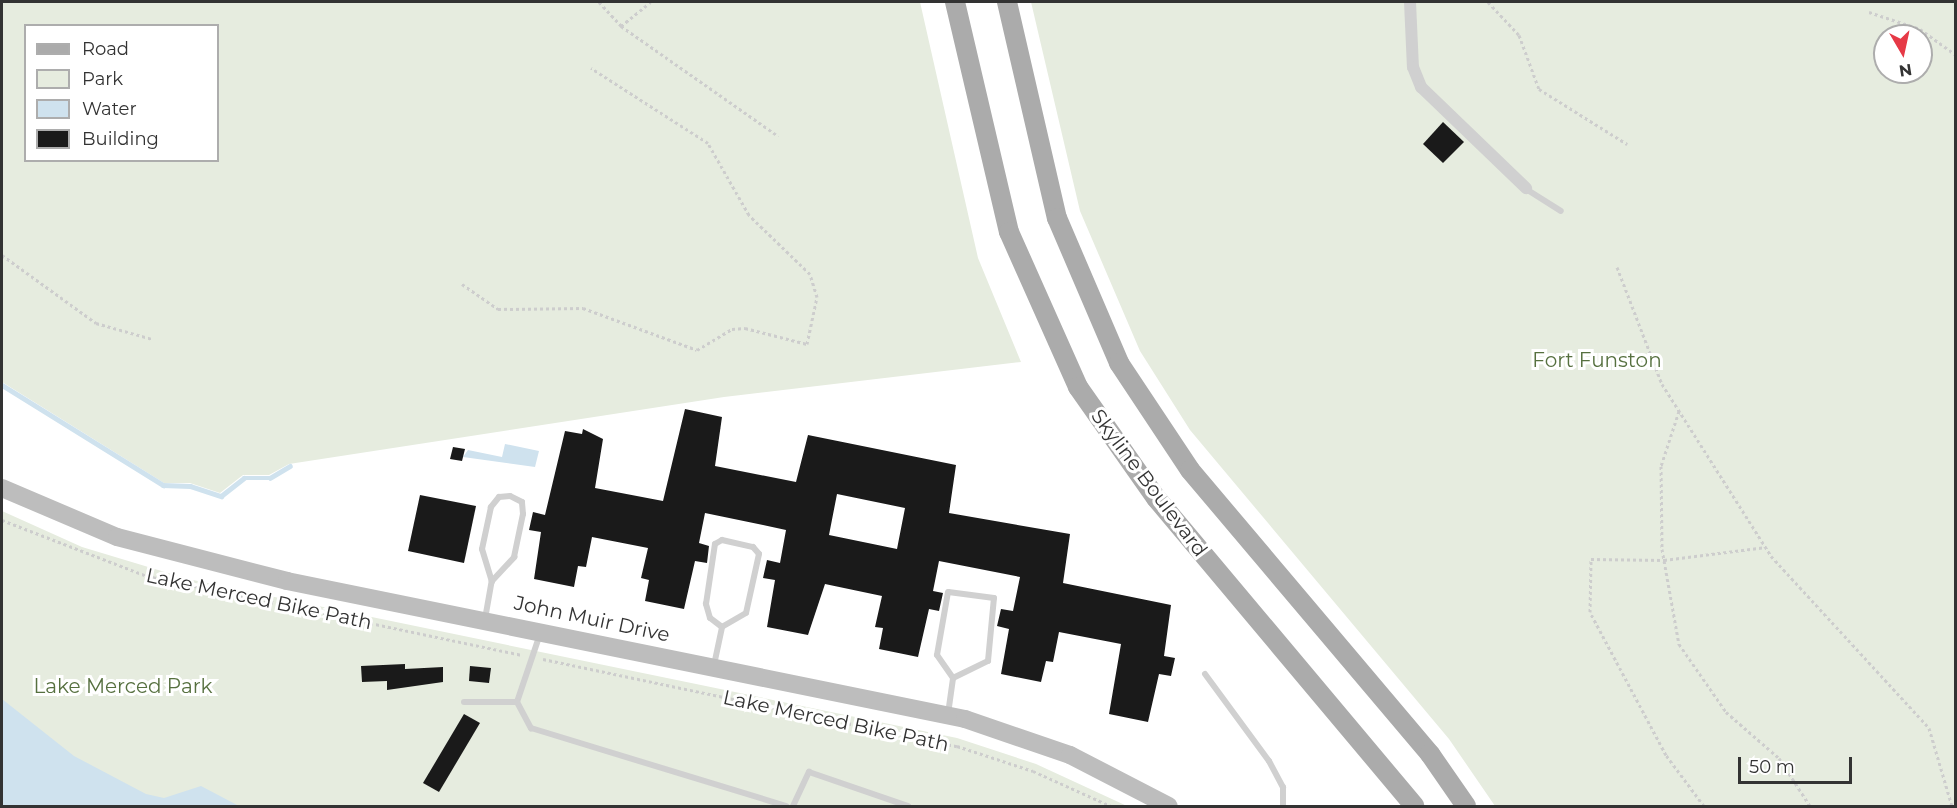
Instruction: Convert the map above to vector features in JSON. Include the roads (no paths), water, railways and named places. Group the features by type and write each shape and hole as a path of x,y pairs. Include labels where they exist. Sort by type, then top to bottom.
{"main road":[{"name":"Skyline Boulevard","path":"955,2 1009,232 1078,387 1156,498 1414,807"},
{"name":"Skyline Boulevard","path":"1007,2 1057,218 1119,363 1190,470 1430,754 1466,807"},
{"path":"1011,21 1013,2"}],"street":[{"path":"1410,2 1413,67 1421,87 1526,188"},
{"name":"John Muir Drive","path":"2,488 142,545 287,581 948,715 1070,755 1169,807"}],"lane":[{"path":"1526,188 1560,211"},
{"path":"485,620 492,581 482,549 494,502 510,496 523,508 519,536 514,557 492,581"},
{"path":"714,667 722,627 746,613 759,554 753,547 722,540 715,544 706,604 710,618 722,627"},
{"path":"948,715 953,678 937,655 948,592 994,598 988,661 953,678"},
{"path":"541,631 517,702 531,728 786,807"},
{"path":"1205,674 1269,761 1283,787 1283,807"},
{"path":"464,702 517,702"},
{"path":"794,807 809,772 908,807"}],"water":[{"path":"505,444 539,451 535,467 463,457 468,450 502,457"},
{"path":"2,699 74,756 146,794 164,798 201,786 239,806 2,806"}],"waterway":[{"path":"2,385 163,485 190,486 221,496 244,478 270,478 290,466"}],"park label":[{"name":"Fort Funston","path":"1597,360"},
{"name":"Lake Merced Park","path":"123,686"}]}
